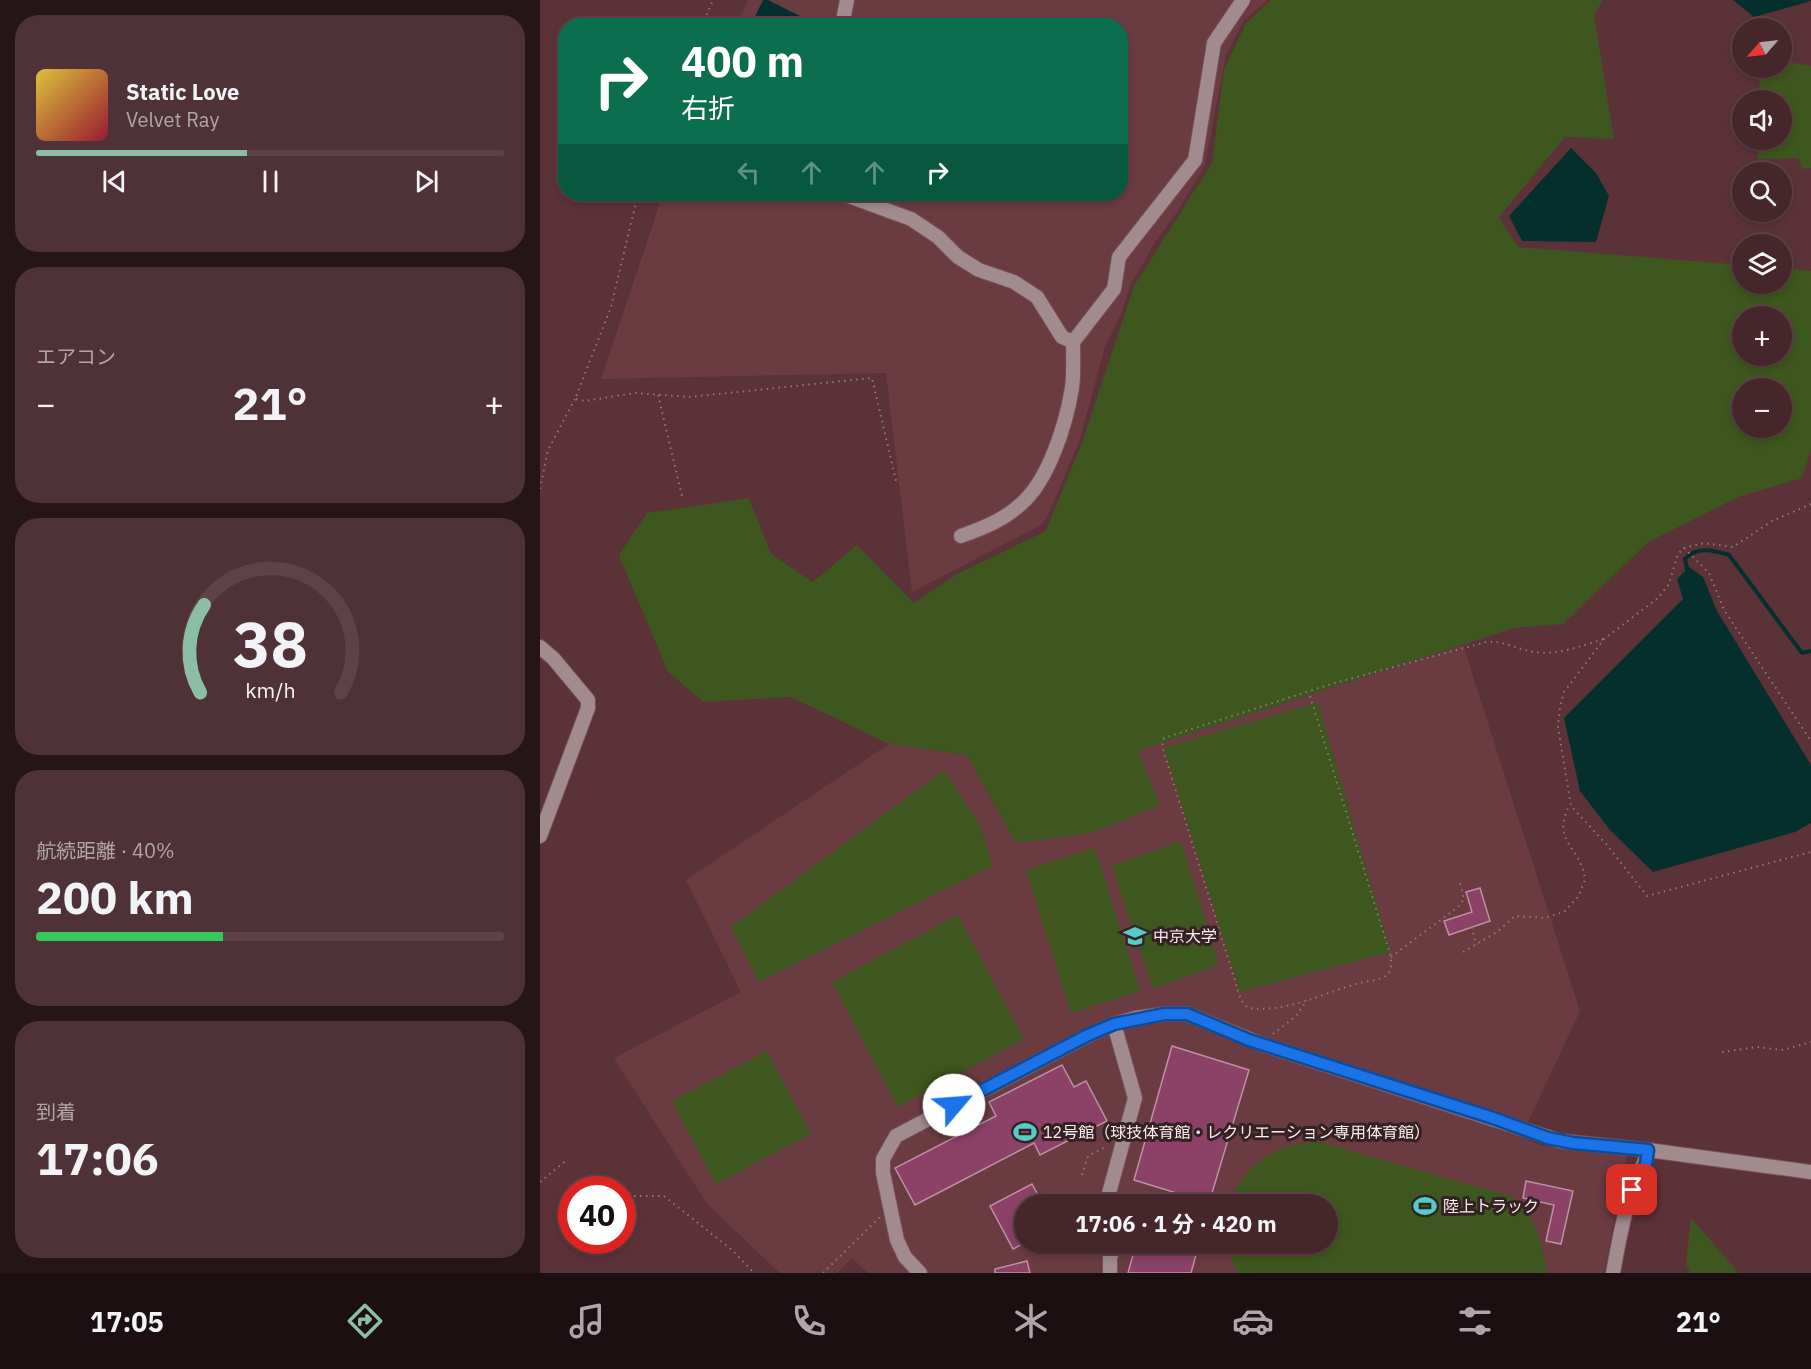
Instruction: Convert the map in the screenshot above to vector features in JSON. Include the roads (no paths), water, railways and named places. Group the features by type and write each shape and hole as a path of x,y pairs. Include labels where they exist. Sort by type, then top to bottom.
{"street":[{"path":"844,18 847,0"},
{"path":"961,536 992,524 1021,504 1037,487 1052,456 1072,388 1073,342 1114,289 1119,257 1195,160 1214,43 1243,0"},
{"path":"862,201 911,219 938,237 958,257 980,270 1014,282 1037,297 1062,337 1073,342"},
{"path":"540,647 566,672 588,700 588,708 540,836"},
{"path":"918,1272 905,1257 897,1240 883,1173 883,1159 887,1148 896,1136 1086,1036 1114,1024 1164,1014 1187,1014 1264,1045 1482,1114 1548,1138 1811,1172"},
{"path":"1109,1194 1135,1098 1114,1024"},
{"path":"1613,1273 1625,1214 1632,1190 1646,1164 1648,1150"},
{"path":"1110,1273 1111,1254"}],"water":[{"path":"763,0 768,0 804,18 754,18"},
{"path":"1733,0 1811,0 1811,1 1754,17"},
{"path":"1571,148 1596,173 1609,196 1596,242 1522,241 1509,216"},
{"path":"1689,567 1703,577 1717,611 1811,765 1811,823 1795,832 1653,872 1610,830 1580,791 1564,718 1683,599 1677,579"}],"waterway":[{"path":"1688,573 1685,559 1695,552 1711,551 1729,555 1802,653 1811,651"}],"place":[{"name":"中京大学","path":"1135,936"},
{"name":"12号館（球技体育館・レクリエーション専用体育館）","path":"1025,1132"},
{"name":"陸上トラック","path":"1425,1206"}]}
